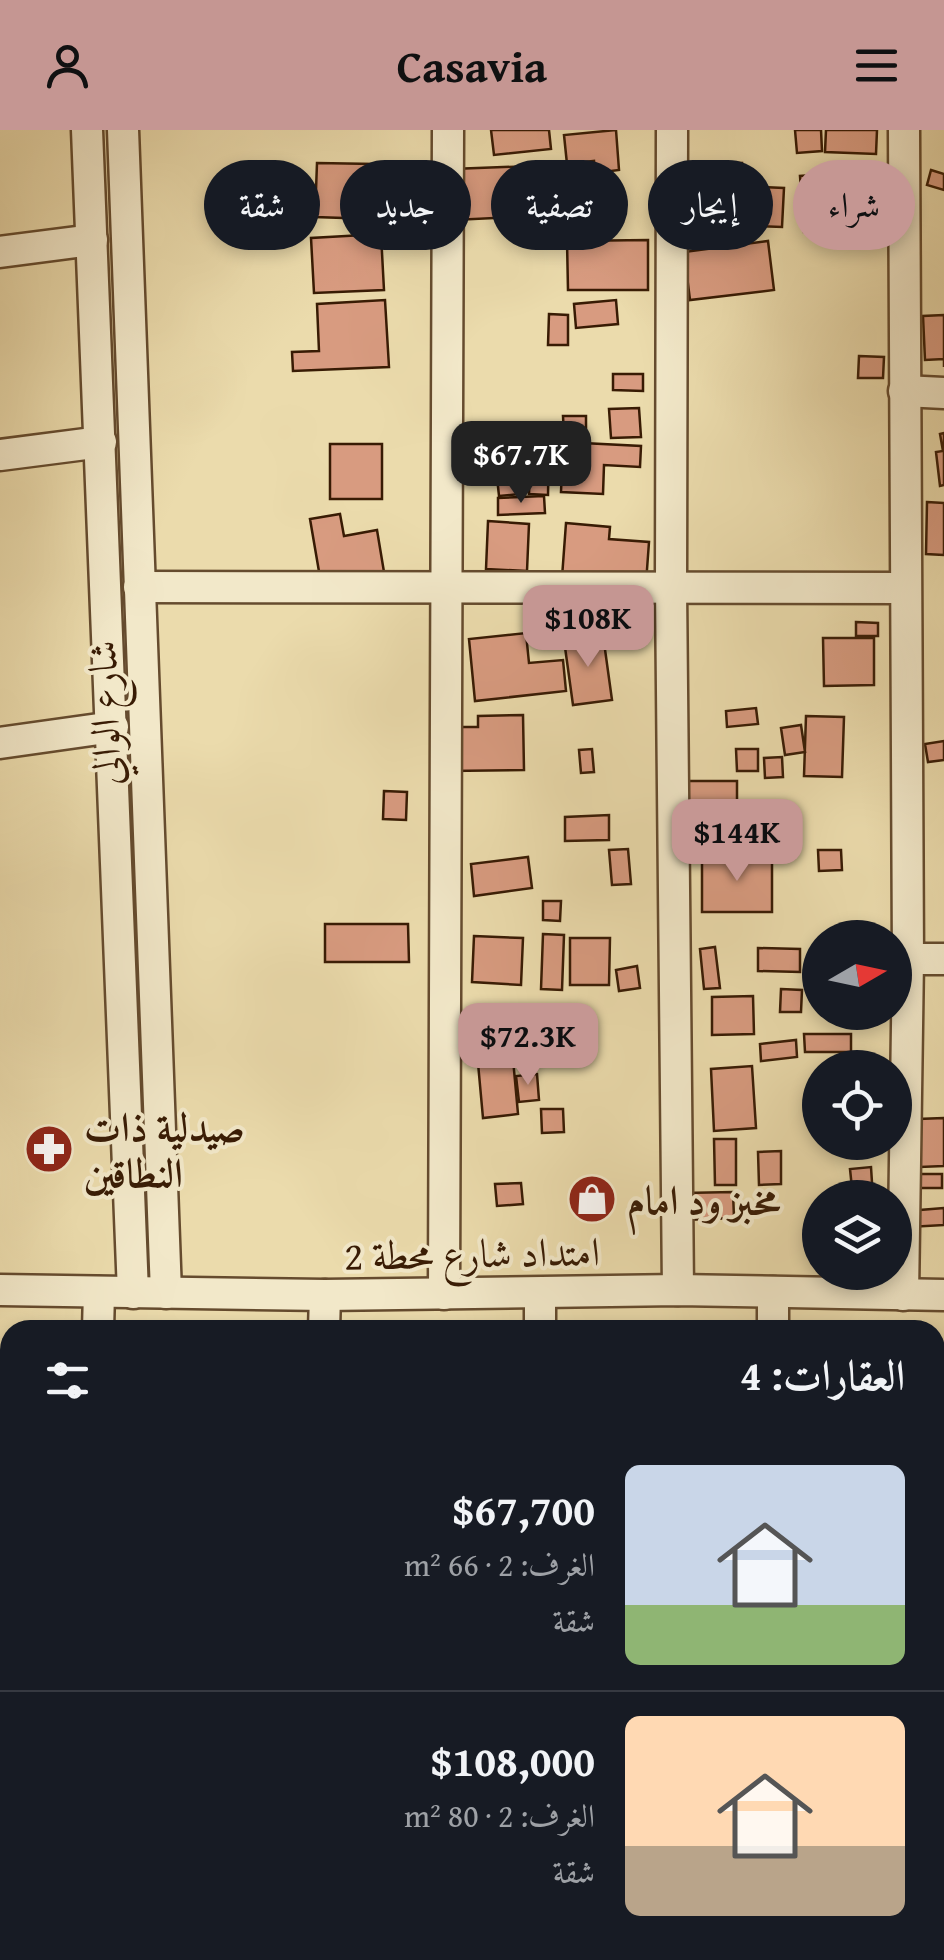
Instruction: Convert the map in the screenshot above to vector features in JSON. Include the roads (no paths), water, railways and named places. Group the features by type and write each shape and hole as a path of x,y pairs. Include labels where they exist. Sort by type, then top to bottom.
{"street":[{"name":"شارع الوالي","path":"87,130 133,1293"},
{"name":"شارع الوالي","path":"123,130 166,1294"},
{"path":"444,1294 448,130"},
{"path":"672,130 671,588 678,1290"},
{"path":"904,130 908,920"},
{"path":"0,252 92,240"},
{"path":"904,391 944,393"},
{"path":"0,456 101,442"},
{"path":"139,587 905,588"},
{"path":"0,744 113,727"},
{"path":"912,959 944,959"},
{"path":"903,1295 907,1030"},
{"name":"امتداد شارع محطة 2","path":"0,1290 325,1295 678,1290 944,1295"},
{"path":"98,1320 99,1292"},
{"path":"773,1292 773,1320"},
{"path":"540,1294 540,1320"},
{"path":"324,1320 325,1295"}],"place":[{"name":"صيدلية ذات النطاقين","path":"49,1149"},
{"name":"مخبز ود امام","path":"592,1199"}]}
